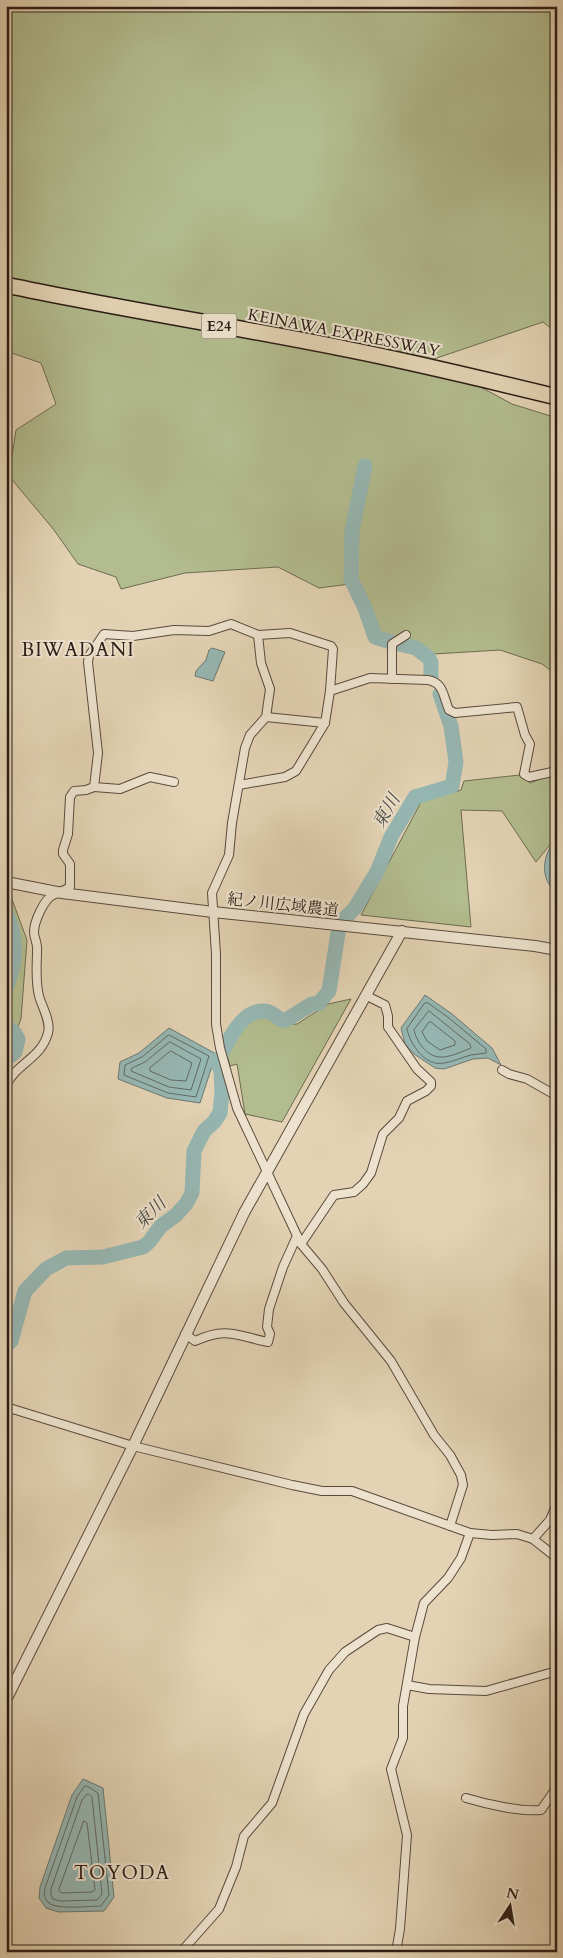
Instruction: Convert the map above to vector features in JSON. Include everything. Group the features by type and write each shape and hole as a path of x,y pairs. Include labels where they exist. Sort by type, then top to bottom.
{"highway":[{"name":"KEINAWA EXPRESSWAY","path":"6,285 448,370 557,397"}],"street":[{"path":"94,787 98,753 88,662 89,656 104,634 133,636 174,630 209,630 231,624 258,635 290,632 331,646 330,692 325,723 294,774 239,785"},
{"path":"258,635 261,663 270,689 266,717 250,735 245,748 232,823 231,846 225,866 212,893 216,954 216,1024 220,1048 236,1108 296,1236 322,1269 344,1303 391,1361 434,1435 450,1455 461,1475 463,1485 450,1526"},
{"path":"392,679 392,644 406,635"},
{"path":"330,692 370,678 435,681 440,685 449,710 455,713 518,707 525,735 530,744 524,774 529,777 557,771"},
{"path":"266,717 296,722 325,723"},
{"path":"6,1086 16,1071 41,1050 49,1030 35,976 38,948 34,929 36,921 52,895 62,893 70,887 70,864 63,854 68,834 70,796 74,791 94,787 120,789 150,777 174,782"},
{"name":"紀ノ川広域農道","path":"6,882 62,893 213,912 402,931 557,950"},
{"path":"6,1700 133,1446 244,1213 402,931"},
{"path":"301,1244 334,1195 354,1192 363,1184 371,1173 383,1134 399,1118 407,1101 426,1091 431,1086 431,1082 417,1069 388,1026 385,1005 367,996"},
{"path":"502,1070 528,1079 557,1096"},
{"path":"185,1334 195,1340 209,1334 233,1332 268,1342 270,1334 267,1327 269,1309 274,1289 296,1236"},
{"path":"6,1407 133,1446 292,1485 322,1490 352,1491 470,1533 492,1535 517,1534 533,1539 557,1558"},
{"path":"533,1539 550,1520 557,1504"},
{"path":"396,1952 400,1930 407,1835 391,1769 403,1738 403,1706 414,1637 424,1603 448,1578 461,1558 470,1533"},
{"path":"181,1952 219,1909 236,1867 244,1836 272,1803 304,1714 329,1670 345,1652 378,1630 387,1628 414,1637"},
{"path":"406,1685 430,1689 486,1691 557,1671"},
{"path":"466,1798 486,1804 531,1811 542,1810 557,1787"}],"green space":[{"path":"6,6 557,6 557,333 543,322 431,360 512,404 557,418 557,675 542,664 500,650 433,654 388,639 364,626 361,608 350,584 319,588 278,567 185,573 121,589 116,577 78,564 54,530 9,476 16,430 56,404 41,363 6,351"},
{"path":"520,775 530,783 548,776 557,776 557,836 536,862 502,811 461,810 471,927 361,915 421,802 461,790 464,781"},
{"path":"6,892 10,894 27,940 21,1019 6,1056"},
{"path":"351,999 282,1122 245,1114 237,1064 230,1066 227,1055 246,1022 261,1016 281,1025 297,1024 328,1004"}],"water":[{"path":"212,648 225,652 213,681 195,676 196,671 206,660 209,650"},
{"path":"557,839 557,892 547,880 545,866 548,851"},
{"path":"425,995 452,1014 492,1048 501,1065 488,1058 473,1059 444,1069 435,1068 414,1054 405,1044 401,1028"},
{"path":"169,1028 216,1054 200,1103 167,1098 118,1079 120,1062 139,1053"},
{"path":"83,1779 103,1788 114,1897 104,1911 58,1912 46,1908 39,1898 40,1887 72,1795"}],"waterway":[{"name":"東川","path":"365,466 352,531 351,579 365,608 375,637 391,642"},
{"name":"東川","path":"395,643 416,648 429,658"},
{"name":"東川","path":"431,662 431,678"},
{"name":"東川","path":"345,918 355,908 377,872 391,837 415,797 452,786 456,762 451,726 440,694"},
{"path":"6,912 13,932 15,950 6,989"},
{"name":"東川","path":"224,1049 241,1022 253,1013 269,1012 282,1020 286,1020 312,1004 318,1004 329,991 338,933"},
{"path":"6,1026 14,1032 18,1039 15,1052 6,1059"},
{"name":"東川","path":"6,1346 11,1341 25,1291 46,1269 66,1258 103,1257 143,1247 161,1226 176,1215 186,1204 192,1193 194,1151 204,1131 220,1113 222,1092 221,1071 218,1064 221,1057"}],"district":[{"name":"BIWADANI","path":"78,649"},
{"name":"TOYODA","path":"122,1872"}]}
